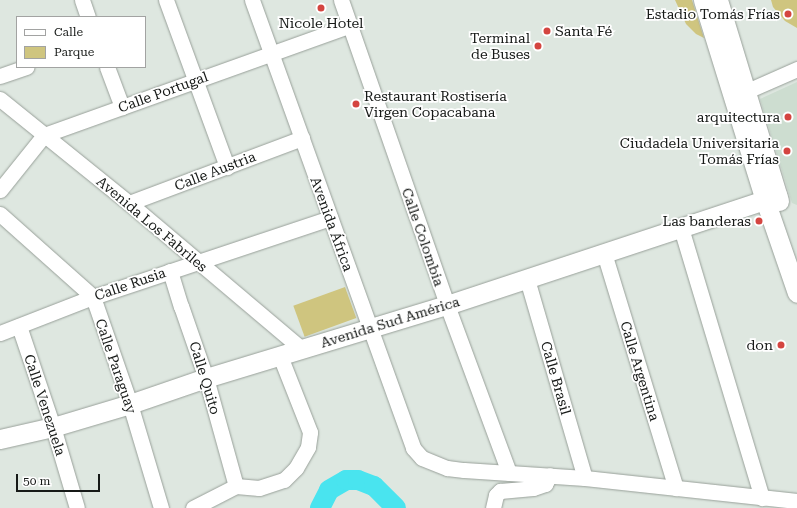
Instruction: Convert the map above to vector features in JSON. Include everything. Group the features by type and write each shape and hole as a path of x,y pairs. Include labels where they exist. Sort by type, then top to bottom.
{"main road":[{"path":"703,0 771,198 797,253"},
{"path":"718,0 747,91 771,198 797,293"},
{"name":"Avenida Sud América","path":"0,439 53,427 130,404 206,378 447,305 771,198"}],"street":[{"path":"82,0 88,16"},
{"path":"166,0 227,167"},
{"name":"Avenida África","path":"252,0 413,448 422,458 447,468 509,472"},
{"name":"Calle Colombia","path":"341,0 447,305 509,472"},
{"name":"Calle Portugal","path":"44,135 350,26"},
{"path":"0,76 23,68"},
{"path":"107,68 122,107"},
{"path":"747,91 797,69"},
{"name":"Avenida Los Fabriles","path":"0,99 129,203 302,350"},
{"path":"0,190 44,135"},
{"name":"Calle Austria","path":"129,203 302,138"},
{"name":"Calle Paraguay","path":"0,214 93,297 130,404 161,508"},
{"name":"Calle Rusia","path":"7,327 330,218"},
{"path":"681,228 762,498"},
{"name":"Calle Argentina","path":"604,253 676,488"},
{"name":"Calle Quito","path":"170,271 206,378 236,486"},
{"name":"Calle Brasil","path":"527,279 585,478"},
{"name":"Calle Venezuela","path":"7,327 53,427 77,508"},
{"path":"193,508 236,486 259,488 284,480 296,468 308,447 310,432 280,356"},
{"path":"509,472 585,478 797,502"},
{"path":"493,508 496,495 500,491 533,488 545,484 550,476"}],"shaded area":[{"name":"Ciudadela Universitaria Tomás Frías","path":"797,82 797,205 792,203 760,99"}],"green space":[{"path":"675,0 692,0 704,38 696,34 686,24"},
{"name":"Estadio Tomás Frías","path":"771,0 797,0 797,28 785,21 773,7"},
{"path":"345,287 356,318 305,337 293,306"}],"waterway":[{"path":"320,508 329,490 346,480 358,480 374,486 396,508"}],"place":[{"name":"Nicole Hotel","path":"321,8"},
{"name":"Estadio Tomás Frías","path":"788,14"},
{"name":"Santa Fé","path":"547,31"},
{"name":"Terminal de Buses","path":"538,46"},
{"name":"Restaurant Rostisería Virgen Copacabana","path":"356,104"},
{"name":"arquitectura","path":"788,117"},
{"name":"Ciudadela Universitaria Tomás Frías","path":"787,151"},
{"name":"Las banderas","path":"759,221"},
{"name":"don","path":"781,345"}]}
